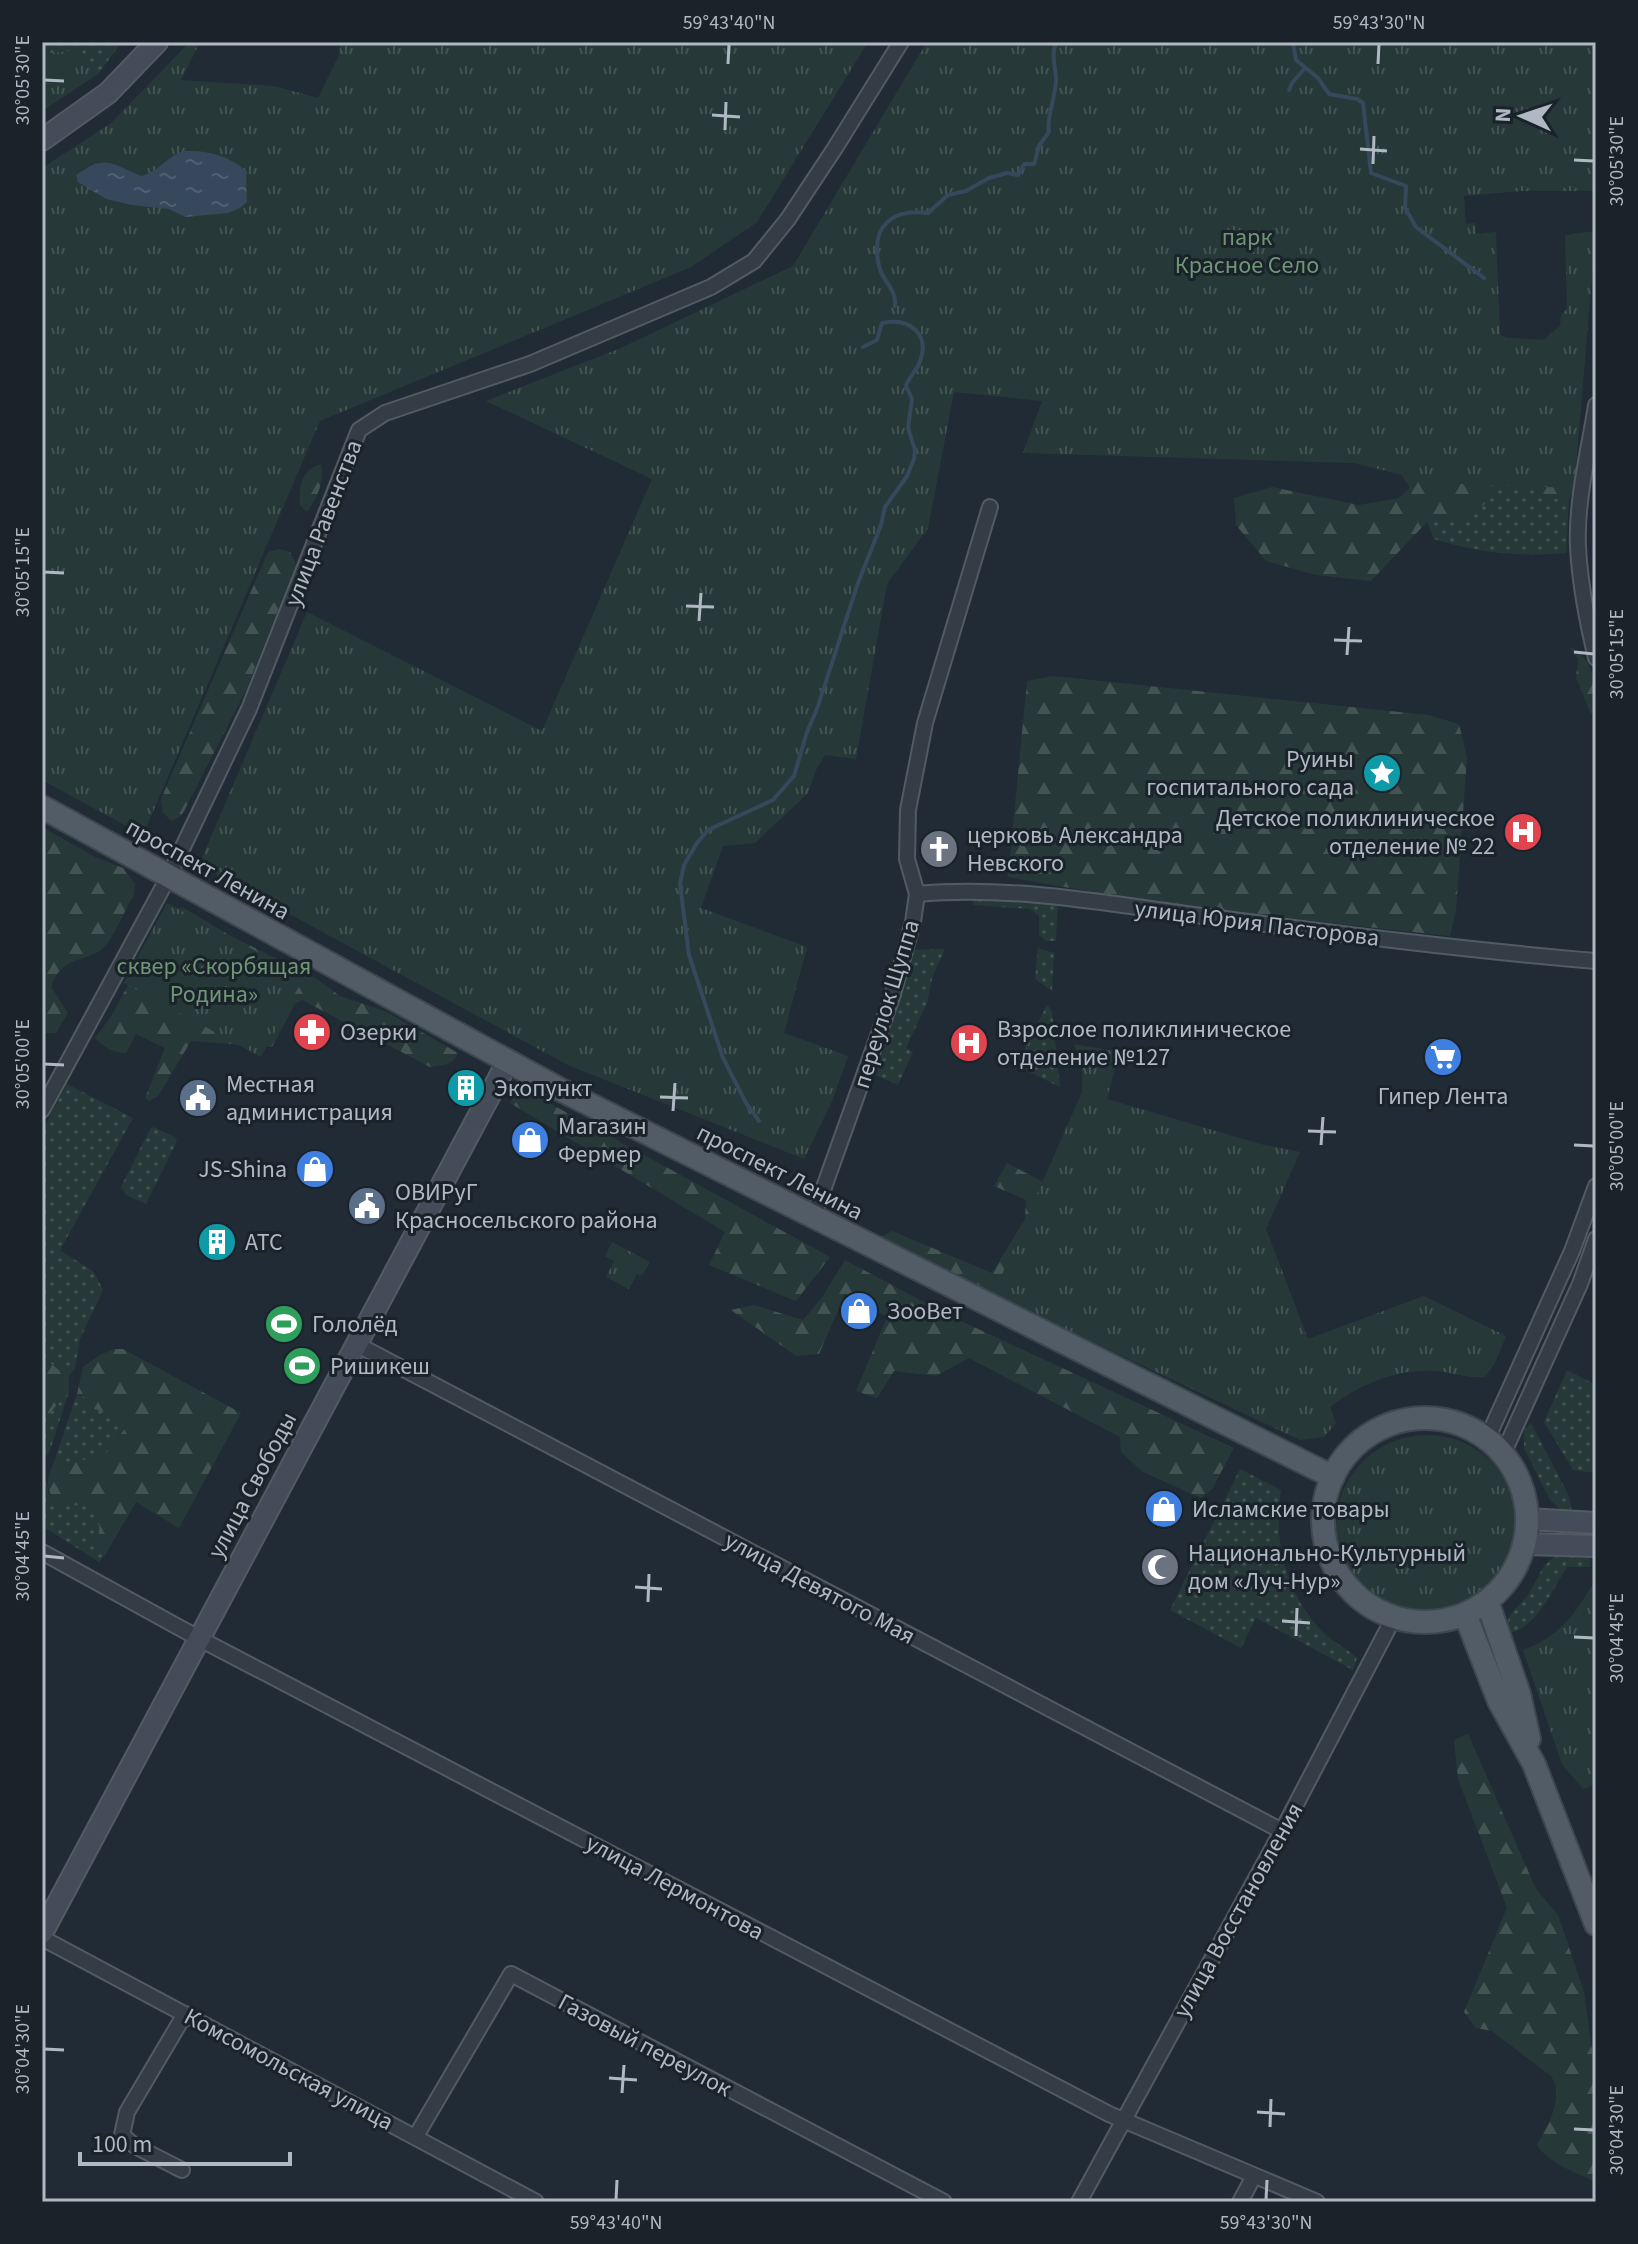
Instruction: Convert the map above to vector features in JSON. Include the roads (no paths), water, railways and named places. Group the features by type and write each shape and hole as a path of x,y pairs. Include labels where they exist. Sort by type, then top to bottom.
{"main road":[{"path":"42,140 108,93 157,42"},
{"name":"проспект Ленина","path":"42,807 508,1061 813,1218 1333,1477"},
{"name":"улица Свободы","path":"42,1936 508,1061"},
{"path":"1438,1419 1472,1429 1495,1446 1520,1482 1527,1519 1525,1544 1510,1575 1487,1601 1465,1614 1427,1622 1394,1617 1369,1605 1347,1586 1327,1549 1324,1507 1333,1477 1342,1461 1369,1435 1402,1421 1438,1419"},
{"path":"1527,1519 1596,1523"},
{"path":"1525,1544 1596,1546"},
{"path":"1487,1601 1519,1694 1534,1764"},
{"path":"1465,1614 1499,1701 1534,1764 1596,1924"}],"street":[{"name":"улица Равенства","path":"42,1110 169,876 249,709 359,430 385,413 530,364 697,293 754,261 788,219 901,42"},
{"path":"1596,405 1580,509 1578,546 1584,609 1596,658"},
{"name":"переулок Щуппа","path":"813,1218 892,997 913,922 917,894 907,859 908,810 925,723 990,507"},
{"name":"улица Юрия Пасторова","path":"917,894 976,891 1071,899 1446,948 1596,961"},
{"path":"1495,1446 1596,1186"},
{"path":"1495,1446 1580,1284 1596,1239"},
{"name":"улица Девятого Мая","path":"358,1345 1282,1831"},
{"name":"улица Лермонтова","path":"42,1552 200,1639 1122,2120 1317,2202"},
{"name":"улица Восстановления","path":"1079,2202 1282,1831 1394,1617"},
{"name":"Комсомольская улица","path":"42,1936 536,2202"},
{"name":"Газовый переулок","path":"416,2136 511,1974 944,2202"},
{"path":"182,2170 135,2146 122,2135 127,2112 185,2014"},
{"path":"1240,2202 1254,2176"}],"water":[{"path":"183,151 217,155 246,171 247,202 228,213 185,217 169,209 106,199 78,182 76,175 95,164 108,163 141,176"}],"waterway":[{"path":"895,306 894,295 879,266 877,252 881,230 894,217 915,212 928,213 948,195 966,191 989,178 1007,173 1018,175 1024,164 1034,164 1039,146 1049,132 1056,86 1054,55 1057,42"},
{"path":"1293,42 1296,60 1318,78 1329,94 1363,103 1371,173 1406,186 1405,208 1416,227 1484,278"},
{"path":"1289,90 1305,68"},
{"path":"759,1121 723,1058 689,955 680,884 684,865 708,830 773,800 794,776 885,507 907,476 914,459 915,450 908,428 912,399 906,386 922,354 920,337 916,330 902,323 882,323 877,340 863,347"}],"place":[{"name":"Руины госпитального сада","path":"1382,773"},
{"name":"Детское поликлиническое отделение № 22","path":"1523,832"},
{"name":"церковь Александра Невского","path":"939,849"},
{"name":"Озерки","path":"312,1032"},
{"name":"Взрослое поликлиническое отделение №127","path":"969,1043"},
{"name":"Гипер Лента","path":"1443,1057"},
{"name":"Экопункт","path":"466,1088"},
{"name":"Местная администрация","path":"198,1098"},
{"name":"Магазин Фермер","path":"530,1140"},
{"name":"JS-Shina","path":"315,1169"},
{"name":"ОВИРуГ Красносельского района","path":"367,1206"},
{"name":"АТС","path":"217,1242"},
{"name":"ЗооВет","path":"859,1311"},
{"name":"Гололёд","path":"284,1324"},
{"name":"Ришикеш","path":"302,1366"},
{"name":"Исламские товары","path":"1164,1509"},
{"name":"Национально-Культурный дом «Луч-Нур»","path":"1160,1567"}],"park label":[{"name":"парк Красное Село","path":"1247,251"},
{"name":"сквер «Скорбящая Родина»","path":"214,980"}]}
